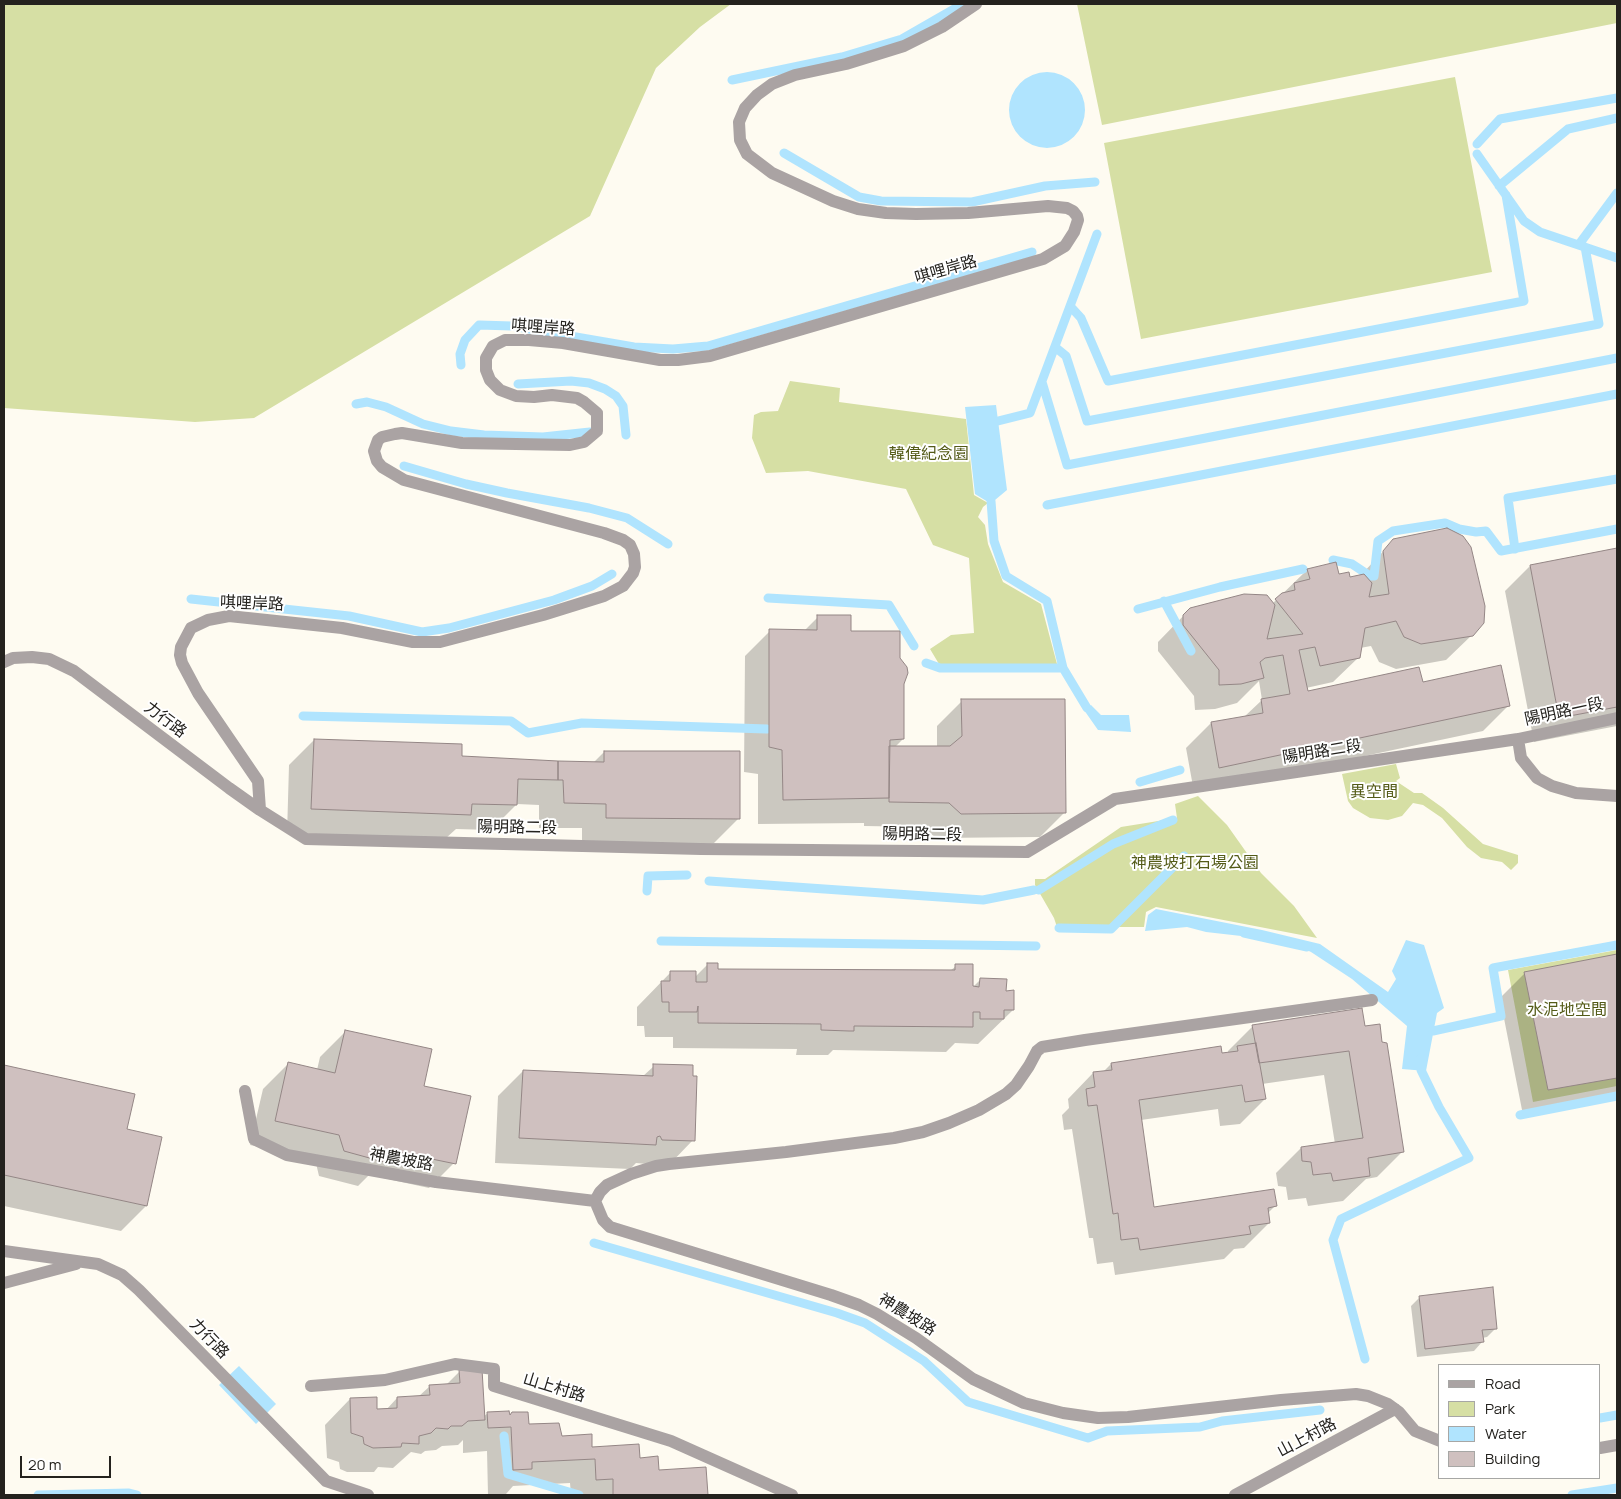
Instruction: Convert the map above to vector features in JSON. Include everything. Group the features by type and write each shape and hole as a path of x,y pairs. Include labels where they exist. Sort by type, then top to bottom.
{"street":[{"name":"唭哩岸路","path":"260,810 258,781 198,693 182,663 181,647 191,628 208,620 229,616 342,628 423,643 440,642 604,596 623,586 633,573 635,567 634,554 630,545 623,540 604,532 404,480 382,467 377,461 374,451 375,444 382,437 402,433 470,443 570,445 584,442 597,431 598,413 584,402 572,397 552,395 516,396 500,390 490,380 486,370 486,358 493,346 505,340 529,340 563,343 660,360 710,356 1043,258 1065,246 1074,232 1078,220 1073,211 1067,208 1048,206 968,213 924,214 886,213 858,209 833,201 772,172 754,161 743,148 739,132 739,122 742,113 749,102 772,84 795,75 846,64 904,46 942,26 976,4"},
{"name":"力行路","path":"4,662 13,658 32,657 49,659 74,671 158,736 260,810 306,839"},
{"name":"陽明路一段","path":"1518,738 1617,718"},
{"path":"1518,738 1521,758 1537,778 1552,786 1576,793 1617,796"},
{"name":"陽明路二段","path":"306,839 701,849 1027,852 1116,799 1518,738"},
{"path":"595,1201 603,1188 621,1178 669,1164 786,1152 894,1138 923,1132 949,1123 995,1101 1016,1085 1037,1051 1042,1047 1372,1000"},
{"name":"神農坡路","path":"245,1091 254,1139 287,1155 436,1182 595,1201 603,1220 610,1227 859,1305 916,1338 973,1379 1024,1403 1063,1414 1098,1418 1356,1394 1383,1401 1395,1409"},
{"name":"力行路","path":"4,1251 98,1264 122,1275 139,1290 326,1481 368,1495"},
{"path":"4,1283 84,1262"},
{"name":"山上村路","path":"311,1386 384,1380 455,1364 494,1369 494,1386 671,1441 792,1495"},
{"path":"1395,1409 1415,1431 1438,1440"},
{"name":"山上村路","path":"1235,1495 1395,1409"},
{"path":"1601,1448 1617,1445"}],"green space":[{"path":"4,4 731,4 700,27 656,68 590,216 254,418 195,422 4,408"},
{"path":"1077,4 1617,4 1617,23 1102,125"},
{"path":"1455,77 1492,272 1141,339 1104,143"},
{"name":"韓偉紀念園","path":"790,381 840,388 839,402 966,419 974,495 988,503 983,507 978,517 985,525 988,544 1003,582 1041,604 1057,664 939,664 930,649 951,635 974,633 969,558 933,545 906,489 808,471 766,473 752,438 754,415 761,412 778,411"},
{"name":"異空間","path":"1396,764 1400,778 1396,781 1414,793 1422,793 1443,808 1483,844 1518,855 1518,863 1511,870 1502,862 1481,858 1467,847 1442,818 1423,805 1413,803 1402,816 1388,820 1370,818 1353,808 1348,801 1342,774"},
{"name":"神農坡打石場公園","path":"1198,796 1227,825 1261,873 1294,906 1317,938 1156,907 1146,912 1144,927 1057,927 1054,918 1035,885 1035,879 1045,879 1121,827 1177,818 1175,804"},
{"name":"水泥地空間","path":"1617,950 1617,1086 1533,1102 1508,970"}],"water":[{"path":"1047,72 1062,75 1074,83 1082,95 1085,110 1082,125 1074,137 1062,145 1047,148 1032,145 1020,137 1012,125 1009,110 1012,95 1020,83 1032,75"},
{"path":"996,405 1007,490 995,500 988,502 975,494 965,407"},
{"path":"1091,705 1101,715 1129,715 1131,732 1098,730 1084,710"},
{"path":"1156,909 1262,930 1320,944 1388,992 1396,979 1392,971 1406,940 1424,945 1444,1008 1437,1013 1426,1071 1402,1069 1407,1026 1352,979 1311,952 1281,938 1261,935 1250,937 1206,932 1187,927 1145,931 1148,915"},
{"path":"239,1366 276,1404 256,1424 219,1385"}],"building":[{"path":"1447,528 1463,536 1471,547 1485,606 1484,623 1473,636 1421,644 1404,637 1396,621 1365,628 1360,658 1320,666 1315,647 1299,650 1308,691 1419,667 1423,682 1501,665 1510,706 1219,768 1211,722 1263,713 1261,699 1290,694 1283,655 1265,658 1260,662 1264,678 1241,684 1219,685 1219,670 1183,625 1183,615 1190,608 1244,594 1267,595 1275,605 1267,639 1303,634 1275,599 1282,593 1295,590 1294,583 1310,579 1307,569 1336,562 1339,574 1349,572 1350,577 1364,574 1372,583 1369,597 1389,594 1383,551 1393,539"},
{"path":"1617,548 1617,707 1559,718 1530,565"},
{"path":"817,615 851,615 851,631 900,631 900,658 907,667 908,673 904,684 904,739 890,740 889,798 783,800 782,750 769,747 769,629 817,630"},
{"path":"961,699 1065,699 1066,813 961,814 949,803 889,802 889,746 950,746 962,736"},
{"path":"314,739 462,744 462,756 558,761 558,780 518,779 517,805 472,804 471,815 311,809"},
{"path":"604,751 740,751 740,819 606,818 606,804 564,803 563,780 558,780 558,761 604,762"},
{"name":"水泥地空間","path":"1617,954 1617,1078 1548,1090 1524,972"},
{"path":"707,963 718,963 718,969 955,970 955,964 973,964 973,986 979,987 980,978 1007,979 1006,991 1014,990 1014,1010 1004,1010 1004,1019 980,1019 980,1012 973,1012 973,1027 854,1026 854,1031 821,1030 821,1024 698,1023 698,1006 697,1012 669,1012 669,1002 662,1002 661,981 670,981 670,971 696,971 696,982 707,982"},
{"path":"1362,1008 1365,1026 1380,1024 1382,1042 1387,1043 1404,1152 1368,1158 1370,1176 1333,1181 1331,1173 1313,1175 1311,1162 1302,1161 1301,1147 1363,1138 1349,1051 1259,1063 1252,1025"},
{"path":"345,1030 432,1049 424,1086 471,1096 456,1164 393,1151 384,1162 344,1151 339,1135 275,1121 288,1062 335,1073"},
{"path":"1256,1043 1266,1099 1245,1102 1242,1085 1139,1100 1154,1207 1274,1189 1277,1206 1268,1208 1270,1223 1249,1226 1251,1234 1140,1250 1138,1238 1121,1240 1118,1213 1113,1214 1097,1105 1088,1106 1086,1089 1095,1087 1093,1072 1112,1070 1111,1063 1221,1046 1222,1053 1238,1051 1237,1046"},
{"path":"653,1064 693,1065 693,1076 697,1076 695,1141 662,1140 660,1136 657,1137 656,1145 519,1138 523,1070 653,1076"},
{"path":"4,1065 135,1094 127,1129 162,1137 147,1206 4,1175"},
{"path":"1493,1287 1497,1329 1482,1330 1484,1342 1425,1349 1419,1296"},
{"path":"482,1369 485,1420 468,1421 462,1426 451,1426 448,1429 436,1428 431,1433 419,1436 419,1444 402,1443 401,1447 373,1448 364,1444 363,1437 351,1433 350,1398 377,1397 377,1409 397,1408 397,1397 430,1395 429,1385 460,1383 459,1370"},
{"path":"509,1411 510,1415 512,1412 528,1412 529,1424 559,1423 562,1436 592,1434 592,1447 639,1444 640,1458 658,1456 659,1470 706,1467 708,1495 613,1495 613,1479 596,1480 595,1459 532,1462 532,1469 513,1470 511,1427 488,1428 487,1412"}],"waterway":[{"path":"732,80 842,57 902,39 963,4"},
{"path":"1477,144 1500,119 1617,98"},
{"path":"1499,186 1568,129 1617,118"},
{"path":"784,153 859,197 881,201 972,202 1045,186 1095,182"},
{"path":"1477,154 1524,221 1540,232 1617,258"},
{"path":"1580,243 1617,193"},
{"path":"1070,306 1081,318 1108,381 1524,301 1506,195"},
{"path":"998,421 1030,413 1097,234"},
{"path":"1055,347 1066,356 1087,421 1599,324 1585,247"},
{"path":"461,365 460,354 465,340 479,325 512,326 634,347 673,349 708,346 1032,252"},
{"path":"1042,382 1067,465 1617,358"},
{"path":"518,384 571,381 589,383 605,389 616,396 623,406 626,435"},
{"path":"1047,505 1617,394"},
{"path":"356,404 367,402 386,407 423,424 451,431 484,435 543,437 590,432"},
{"path":"404,466 466,484 589,508 627,518 668,544"},
{"path":"1515,549 1508,498 1617,479"},
{"path":"991,501 994,541 1006,576 1047,601 1063,668 1087,708"},
{"path":"1333,560 1352,564 1370,576 1374,576 1378,541 1393,531 1445,523 1459,529 1476,532 1486,531 1501,551 1617,529"},
{"path":"1138,609 1220,587 1303,569"},
{"path":"191,599 349,616 422,632 449,628 554,600 592,586 612,574"},
{"path":"768,598 889,605 914,646"},
{"path":"1164,601 1191,651"},
{"path":"926,663 940,668 1063,668"},
{"path":"303,716 511,721 528,733 582,723 767,729"},
{"path":"1140,782 1180,770"},
{"path":"1039,890 1113,844 1173,820"},
{"path":"1059,928 1111,929 1184,856"},
{"path":"647,891 648,876 687,875"},
{"path":"709,881 983,900 1034,890"},
{"path":"1244,933 1307,947"},
{"path":"661,941 1036,946"},
{"path":"1433,1031 1501,1016 1493,968 1617,945"},
{"path":"1365,1359 1333,1240 1341,1219 1469,1158 1439,1107 1421,1070 1421,1058"},
{"path":"1520,1115 1617,1096"},
{"path":"594,1243 837,1313 865,1323 924,1361 968,1402 1088,1438 1107,1431 1200,1427 1222,1421 1320,1410"},
{"path":"1601,1418 1617,1415"},
{"path":"504,1436 508,1474 579,1495"},
{"path":"1572,1495 1617,1488"},
{"path":"38,1495 129,1493 137,1495"}]}
